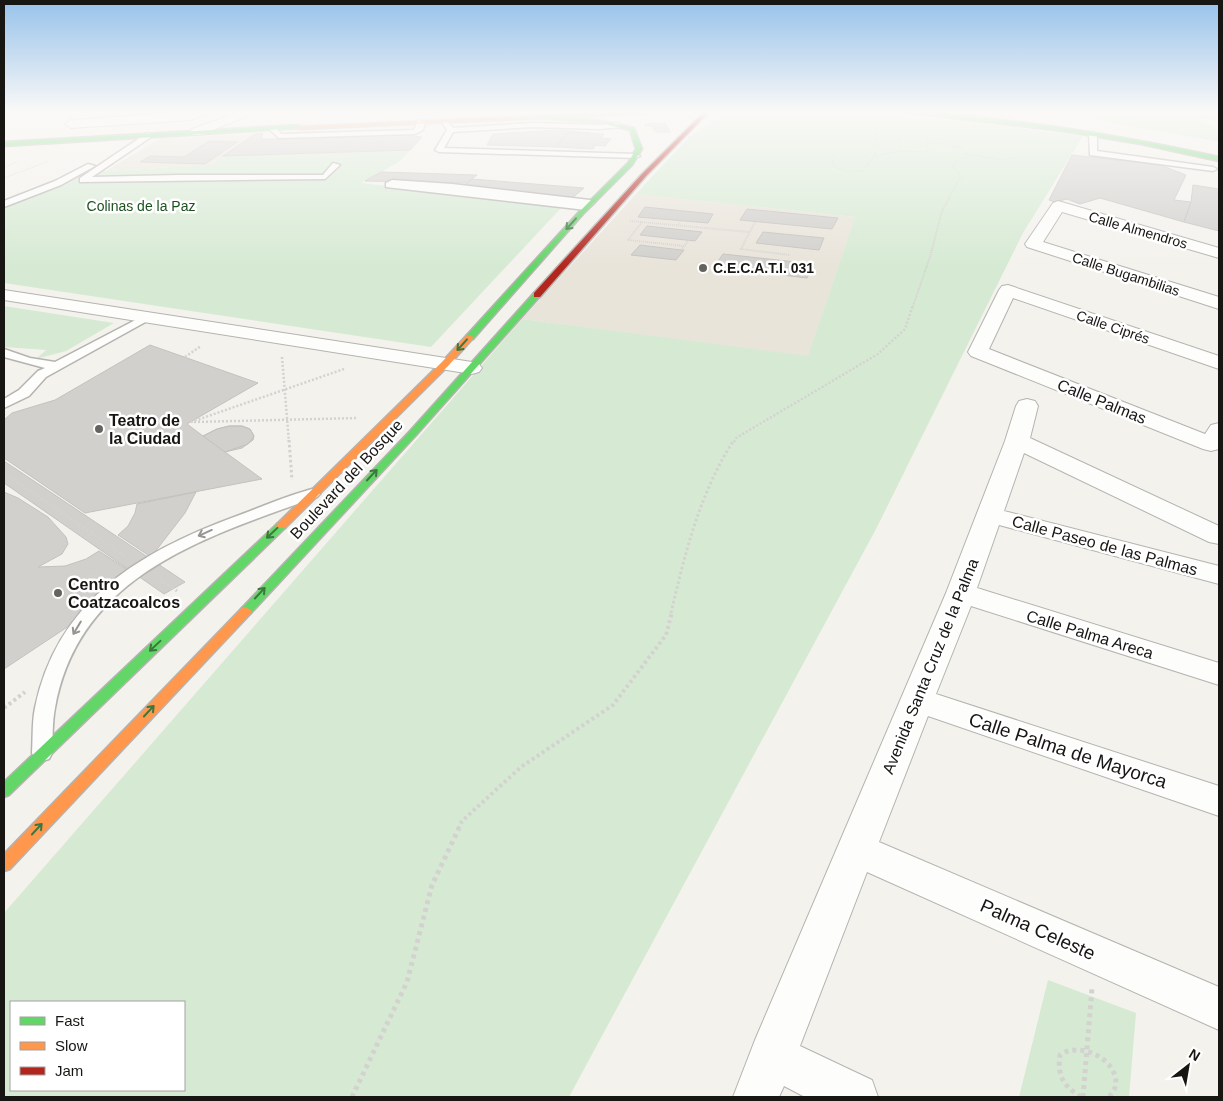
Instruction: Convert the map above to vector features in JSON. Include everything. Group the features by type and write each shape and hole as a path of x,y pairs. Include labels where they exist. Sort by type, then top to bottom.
{"main road":[{"name":"Boulevard del Bosque","path":"4,791 316,492 446,364 588,205 629,163"},
{"name":"Boulevard del Bosque","path":"4,864 472,368 604,218 656,163"}],"street":[{"name":"Calle Almendros","path":"1033,244 1058,206 1219,253"},
{"name":"Calle Bugambilias","path":"1033,244 1219,303"},
{"name":"Calle Ciprés","path":"978,352 1008,290 1219,364"},
{"path":"4,294 145,318 472,368"},
{"name":"Calle Palmas","path":"978,352 1211,444 1219,430"},
{"name":"Avenida Santa Cruz de la Palma","path":"756,1097 771,1056 961,593 1017,441 1027,406"},
{"path":"1017,441 1219,536"},
{"name":"Calle Paseo de las Palmas","path":"990,514 1219,575"},
{"name":"Calle Palma Areca","path":"961,593 1219,674"},
{"name":"Calle Palma de Mayorca","path":"918,700 1219,800"},
{"name":"Palma Celeste","path":"856,849 1219,1009"},
{"path":"771,1056 855,1097"}],"lane":[{"path":"4,204 58,183 95,163"},
{"path":"25,207 83,180 106,163"},
{"path":"1199,163 1216,165"},
{"path":"83,180 187,177 325,177 336,165"},
{"path":"481,193 452,187 392,183 389,185 588,205"},
{"path":"4,404 24,393 42,374 145,318"},
{"path":"4,353 28,361 57,366"},
{"path":"42,753 46,704 61,655 85,614 117,582 157,555 216,528 316,492"}],"path":[{"path":"4,178 41,163"},
{"path":"833,163 832,166 846,171 863,171 868,163"},
{"path":"352,1097 407,982 432,885 462,820 521,767 612,705 666,635 686,550 718,466 736,438 878,354 905,329 930,257 942,211 962,176 952,166 955,163"},
{"path":"604,218 749,232"},
{"path":"678,225 682,220"},
{"path":"642,222 628,240 684,246"},
{"path":"755,222 741,249 790,255"},
{"path":"681,250 689,240"},
{"path":"280,339 292,482"},
{"path":"185,357 209,340"},
{"path":"386,355 191,422 390,418"},
{"path":"4,473 180,593"},
{"path":"1094,954 1088,1049 1082,1097 1065,1085 1058,1066 1063,1052 1070,1048 1088,1049 1105,1061 1115,1078 1116,1086 1109,1097"}],"shaded area":[{"path":"119,163 214,163 212,165 106,171"},
{"name":"C.E.C.A.T.I. 031","path":"636,194 855,217 808,357 522,319"}],"green space":[{"name":"Colinas de la Paz","path":"214,163 397,163 361,183 562,207 431,347 4,283 4,204 84,170 106,171"},
{"path":"665,163 1066,163 1023,233 876,529 569,1097 4,1097 4,913 522,319 808,356 855,217 636,194"},
{"path":"4,306 114,323 66,351 36,359 46,350 4,347"},
{"path":"1048,980 1136,1013 1129,1097 1019,1097"}],"building":[{"path":"1068,163 1146,163 1160,165 1186,175 1174,200 1191,202 1184,222 1100,198 1080,204 1067,199 1055,202 1049,200"},
{"path":"381,172 477,175 466,183 365,181"},
{"path":"472,179 584,188 571,199 461,188"},
{"path":"1193,185 1219,189 1219,231 1184,222 1191,202"},
{"path":"645,207 713,214 708,223 638,217"},
{"path":"747,209 838,218 832,229 740,220"},
{"path":"647,226 702,232 695,241 640,235"},
{"path":"763,232 824,238 819,250 756,243"},
{"path":"640,245 684,250 676,260 631,255"},
{"path":"723,254 814,264 807,278 714,267"},
{"name":"Teatro de la Ciudad","path":"150,345 258,383 187,424 203,436 217,429 229,426 242,426 250,429 254,436 248,444 225,452 262,479 85,513 4,458 4,420 12,413 55,400"},
{"path":"229,426 242,426 250,429 254,436 253,440 242,448 225,452 203,436 217,429"},
{"path":"4,461 185,582 164,594 4,483"},
{"name":"Centro Coatzacoalcos","path":"4,492 18,498 48,517 66,537 68,544 62,554 38,567 65,566 86,559 99,551 134,574 90,612 4,669"},
{"path":"196,492 185,513 151,557 118,535 128,526 135,513 137,504"}],"traffic: fast":[{"path":"470,337 581,213 630,163"},
{"path":"246,611 414,432 537,295"},
{"path":"4,791 281,526"}],"traffic: slow":[{"path":"281,526 470,337"},
{"path":"4,864 246,611"}],"traffic: jam":[{"path":"537,295 656,163"}],"place":[{"name":"C.E.C.A.T.I. 031","path":"703,268"},
{"name":"Teatro de la Ciudad","path":"99,429"},
{"name":"Centro Coatzacoalcos","path":"58,593"}]}
